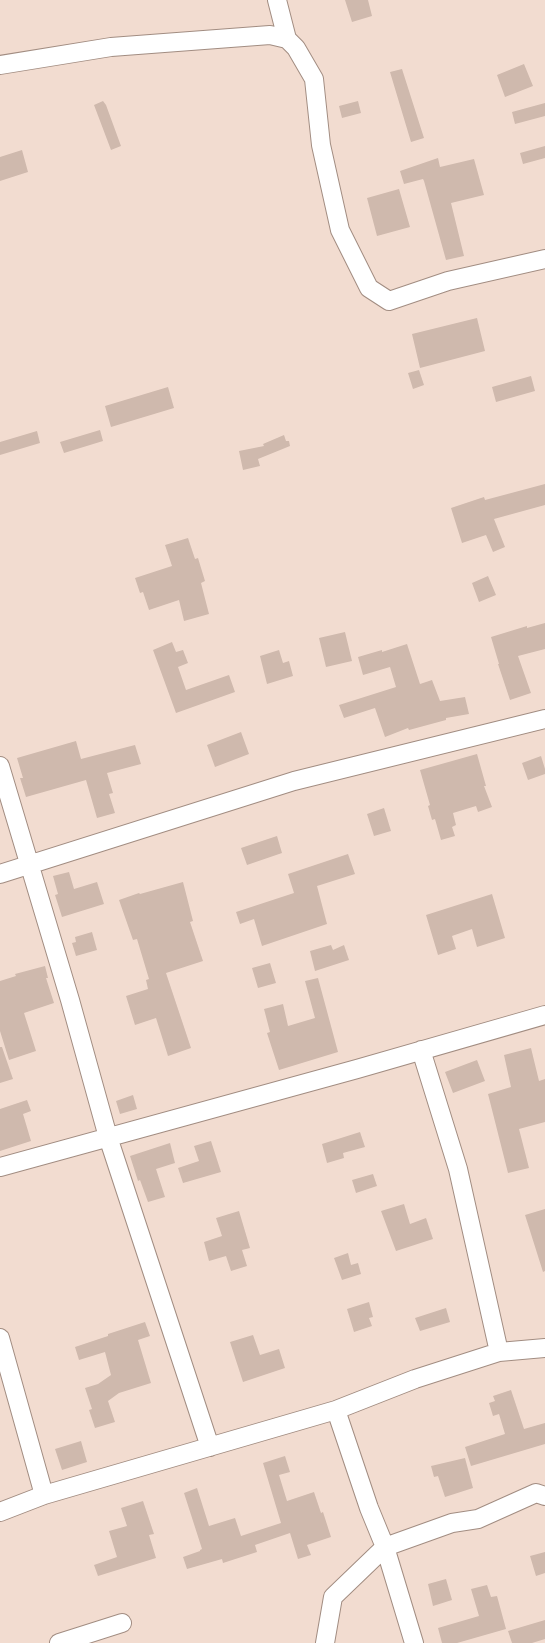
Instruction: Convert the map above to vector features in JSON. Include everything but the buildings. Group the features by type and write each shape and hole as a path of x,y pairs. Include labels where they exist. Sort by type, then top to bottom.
{"street":[{"path":"277,0 287,39 296,48 314,79 321,145 340,230 369,288 389,301 448,281 545,258"},
{"path":"0,65 111,48 270,35 287,39"},
{"path":"0,874 294,781 545,719"},
{"path":"0,766 28,865 70,1000 108,1137 210,1447"},
{"path":"0,1167 545,1015"},
{"path":"421,1050 458,1170 499,1352"},
{"path":"0,1338 44,1495"},
{"path":"0,1512 44,1495 336,1410 415,1379 499,1352 545,1348"},
{"path":"336,1410 369,1508 385,1547 414,1643"},
{"path":"325,1643 333,1597 385,1547 452,1523 478,1519 536,1493 545,1496"},
{"path":"59,1643 122,1623"}]}
